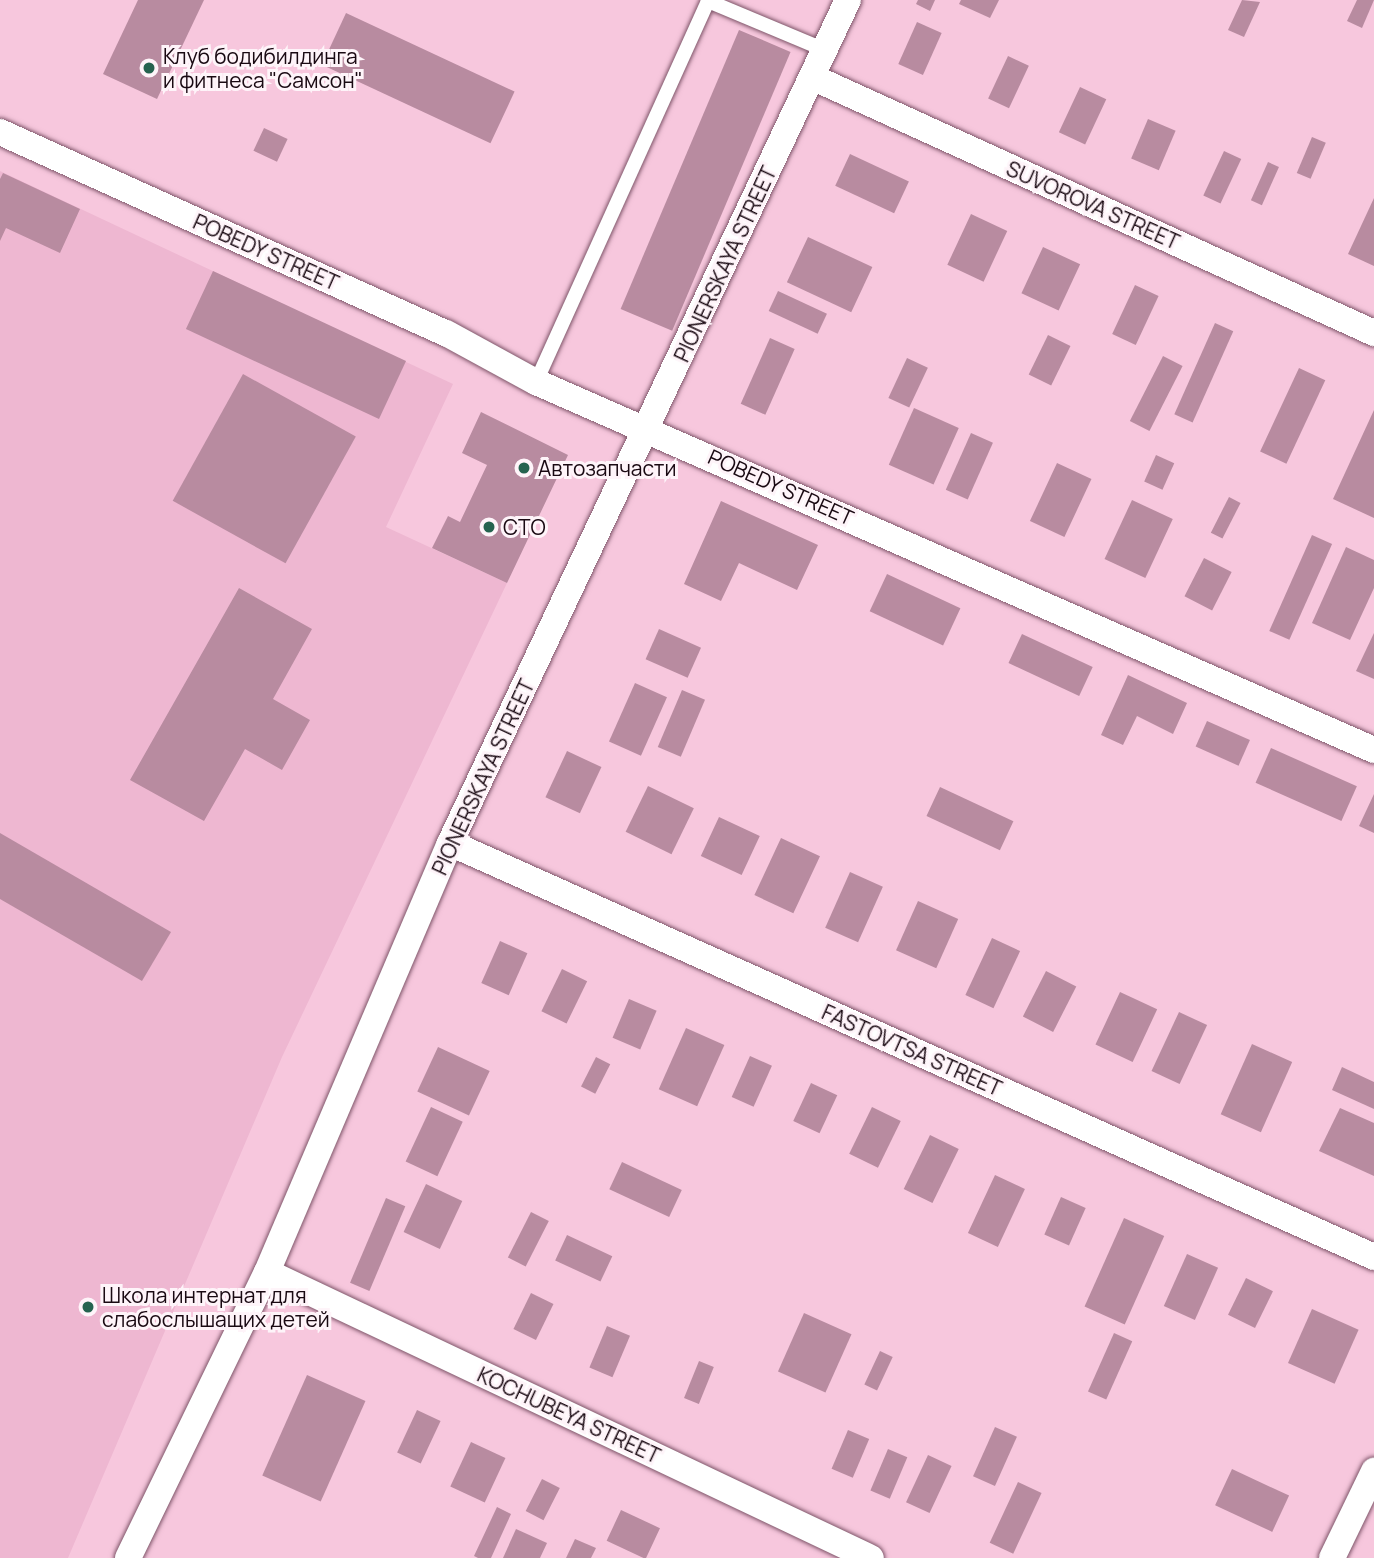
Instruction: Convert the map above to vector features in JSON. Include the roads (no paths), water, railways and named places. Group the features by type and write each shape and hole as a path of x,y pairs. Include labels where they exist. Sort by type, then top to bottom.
{"street":[{"name":"PIONERSKAYA STREET","path":"128,1558 267,1272 450,843 848,0"},
{"name":"SUVOROVA STREET","path":"812,77 1374,333"},
{"name":"POBEDY STREET","path":"0,132 446,333 536,382 648,428 1374,750"},
{"name":"FASTOVTSA STREET","path":"450,843 1374,1258"},
{"name":"KOCHUBEYA STREET","path":"267,1272 871,1558"},
{"path":"1332,1558 1374,1471"}],"lane":[{"path":"536,382 708,1 825,50"}],"place":[{"name":"Клуб бодибилдинга и фитнеса \"Самсон\"","path":"149,68"},
{"name":"Автозапчасти","path":"524,468"},
{"name":"СТО","path":"489,527"},
{"name":"Школа интернат для слабослышащих детей","path":"88,1307"}]}
